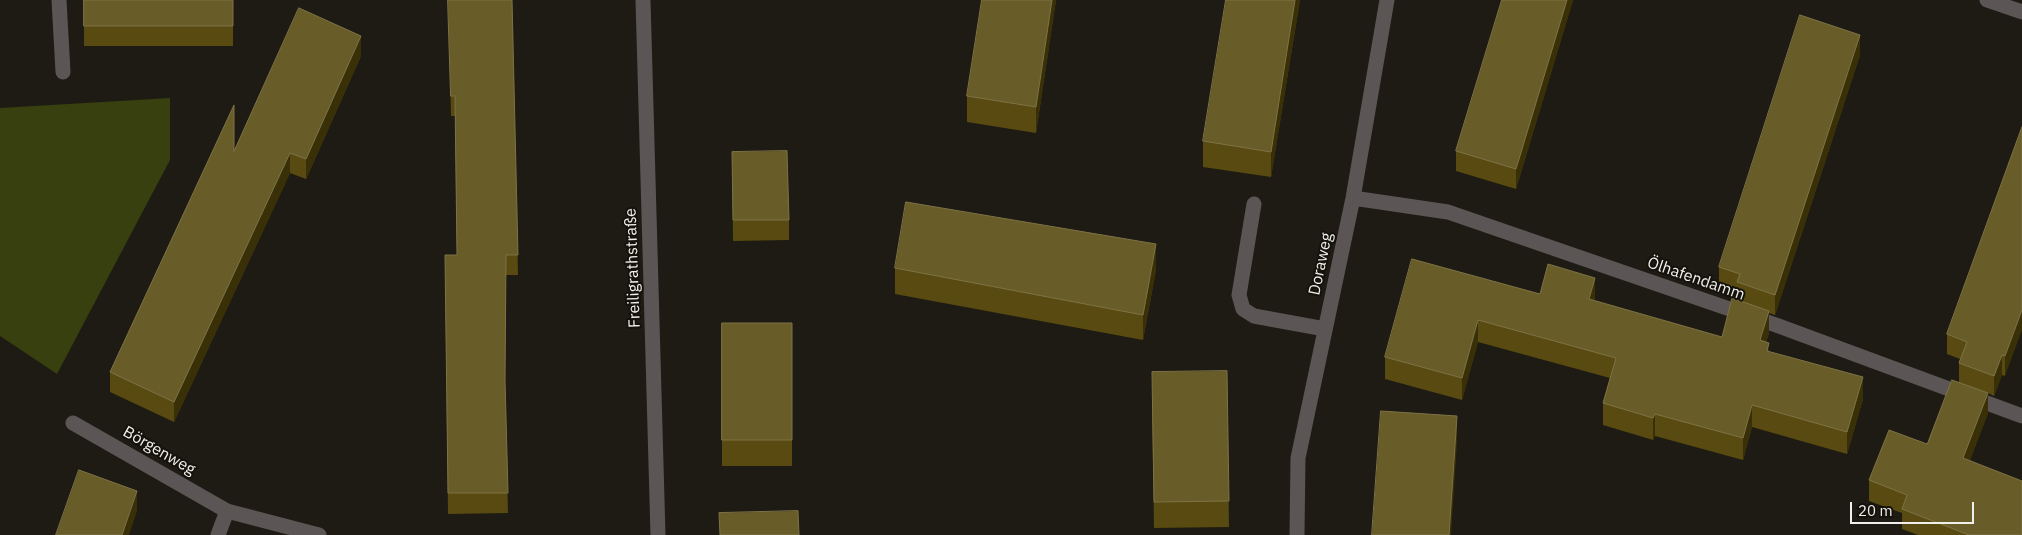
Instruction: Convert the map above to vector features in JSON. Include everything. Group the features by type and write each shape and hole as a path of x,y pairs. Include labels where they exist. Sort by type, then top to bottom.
{"street":[{"path":"59,0 63,72"},
{"name":"Freiligrathstraße","path":"642,0 658,535"},
{"name":"Doraweg","path":"1297,535 1298,458 1353,198 1387,0"},
{"path":"1986,0 2022,12"},
{"name":"Ölhafendamm","path":"1353,198 1448,212 1776,325 2022,416"},
{"path":"1254,204 1238,295 1243,309 1254,316 1325,330"},
{"name":"Börgenweg","path":"73,423 227,511 319,535"},
{"path":"218,535 227,511"}],"green space":[{"path":"170,98 170,160 57,374 0,336 0,108"}],"building":[{"path":"84,0 233,0 233,26 84,26"},
{"path":"448,0 512,0 518,255 506,255 505,380 508,493 448,493 445,255 457,255 455,96 451,96"},
{"path":"982,0 1052,0 1036,107 967,96"},
{"path":"1226,0 1295,0 1271,152 1203,141"},
{"path":"1502,0 1567,0 1516,169 1456,151"},
{"path":"299,8 361,36 306,159 290,153 174,402 110,372 234,105 234,151"},
{"path":"1800,15 1860,35 1775,295 1737,282 1740,274 1719,267"},
{"path":"2022,127 2022,310 2005,356 2002,355 1994,376 1959,363 1967,342 1947,334"},
{"path":"787,151 789,220 733,220 732,152"},
{"path":"906,202 1156,244 1143,315 895,268"},
{"path":"1412,259 1540,294 1548,264 1595,278 1589,299 1722,337 1732,298 1769,311 1760,340 1769,343 1767,351 1863,377 1847,432 1752,405 1743,438 1655,414 1653,418 1603,403 1616,358 1478,320 1462,378 1385,357"},
{"path":"722,323 792,323 792,440 722,440"},
{"path":"1227,371 1229,501 1154,502 1152,372"},
{"path":"1952,380 1988,393 1963,458 2022,481 2022,535 1969,535 1902,509 1907,495 1869,480 1889,430 1927,444"},
{"path":"1381,411 1457,416 1449,535 1372,535"},
{"path":"79,470 137,491 122,535 56,535"},
{"path":"798,511 799,535 720,535 719,513"}]}
